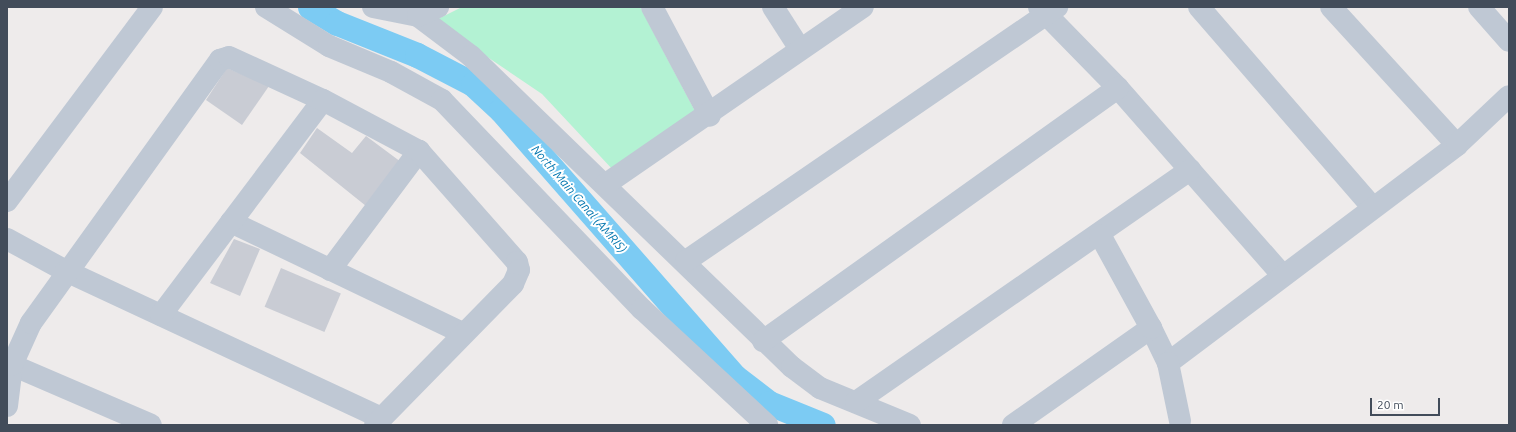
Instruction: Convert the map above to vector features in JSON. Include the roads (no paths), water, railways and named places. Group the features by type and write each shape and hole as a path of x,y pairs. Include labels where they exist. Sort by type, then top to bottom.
{"street":[{"path":"7,201 152,7"},
{"path":"266,7 329,46 391,72 442,100 642,309 767,425"},
{"path":"373,7 418,16 472,56 686,262 763,341 820,388 910,425"},
{"path":"418,16 438,7"},
{"path":"652,7 710,116"},
{"path":"774,7 800,50"},
{"path":"606,184 710,116 800,50 863,7"},
{"path":"1199,7 1372,207"},
{"path":"1331,7 1457,145"},
{"path":"1479,7 1509,41"},
{"path":"686,262 1047,10 1118,88 1282,275"},
{"path":"7,239 66,271 161,315 378,422 463,333 513,284 518,266 419,151 323,100 237,59 229,57 220,60 66,271 31,323 12,365 7,406"},
{"path":"763,341 1118,88"},
{"path":"1168,363 1372,207 1457,145 1509,96"},
{"path":"161,315 323,100"},
{"path":"330,270 419,151"},
{"path":"856,402 1100,235 1190,170"},
{"path":"231,222 463,333"},
{"path":"1100,235 1151,328 1168,363 1180,421"},
{"path":"1014,425 1151,328"},
{"path":"12,365 151,425"}],"waterway":[{"name":"North Main Canal (AMRIS)","path":"310,7 337,23 417,55 473,84 501,110 735,377 769,403 823,425"}]}
